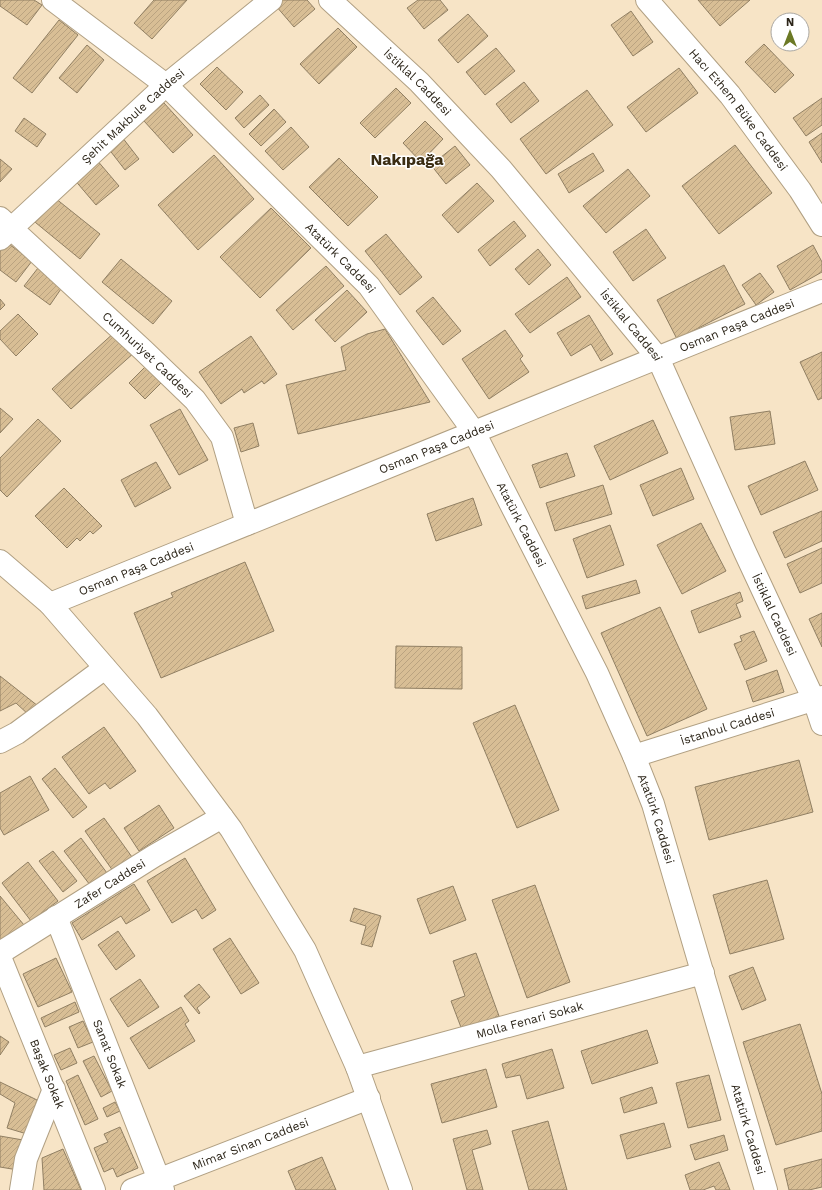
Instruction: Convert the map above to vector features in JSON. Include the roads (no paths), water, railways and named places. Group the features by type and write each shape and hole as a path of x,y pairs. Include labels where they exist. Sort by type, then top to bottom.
{"street":[{"name":"Atatürk Caddesi","path":"52,0 166,85 369,286 474,432 597,673 634,756 653,804 766,1190"},
{"name":"Şehit Makbule Caddesi","path":"4,228 166,85 271,0"},
{"name":"İstiklal Caddesi","path":"330,0 419,82 501,169 658,358 745,552 818,699 822,724"},
{"name":"Hacı Ethem Büke Caddesi","path":"647,0 730,95 800,190 822,225"},
{"name":"Cumhuriyet Caddesi","path":"4,228 137,344 195,400 222,437 247,524"},
{"name":"Osman Paşa Caddesi","path":"50,604 822,292"},
{"path":"0,561 50,604 146,716 231,829 305,950 357,1067 401,1190"},
{"path":"0,742 17,733 105,668"},
{"name":"İstanbul Caddesi","path":"634,756 818,699"},
{"name":"Zafer Caddesi","path":"0,953 154,856 222,817"},
{"name":"Sanat Sokak","path":"56,917 161,1184"},
{"name":"Başak Sokak","path":"0,957 94,1190"},
{"name":"Molla Fenari Sokak","path":"357,1067 703,973"},
{"path":"21,1190 26,1159 54,1090"},
{"name":"Mimar Sinan Caddesi","path":"132,1190 161,1184 369,1098"}],"district":[{"name":"Nakıpağa","path":"407,159"}]}
